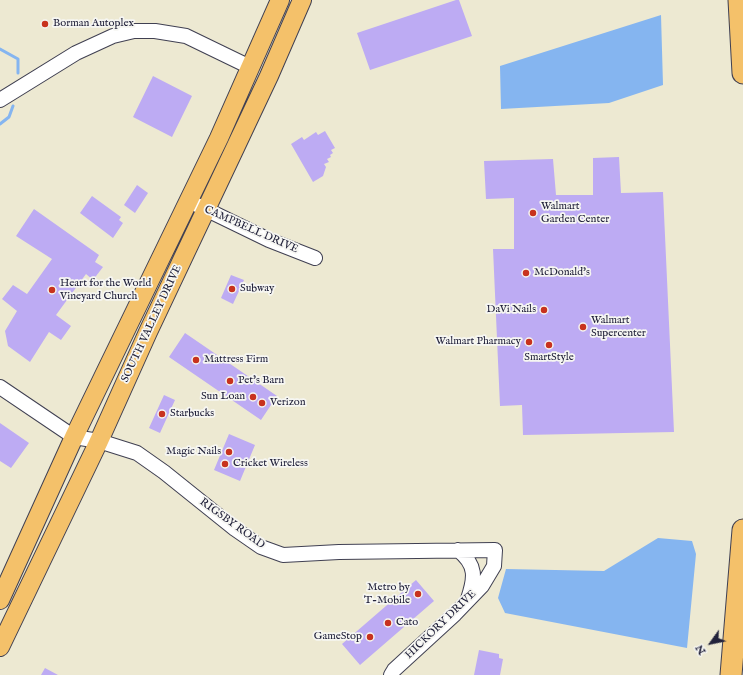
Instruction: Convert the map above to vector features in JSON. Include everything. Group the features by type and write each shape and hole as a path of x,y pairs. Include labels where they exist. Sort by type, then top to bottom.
{"highway":[{"path":"739,0 743,73"},
{"path":"731,675 743,530"}],"main road":[{"name":"SOUTH VALLEY DRIVE","path":"0,600 74,437 219,138 280,0"},
{"name":"SOUTH VALLEY DRIVE","path":"0,647 99,441 148,332 269,76 302,0"}],"street":[{"path":"0,100 76,53 113,36 134,31 155,31 186,36 250,67"},
{"name":"CAMPBELL DRIVE","path":"188,201 269,240 315,258"},
{"name":"RIGSBY ROAD","path":"0,387 74,437 99,441 138,453 235,529 261,547 283,555 339,552 495,550"},
{"path":"458,550 467,557 473,569 473,585 467,602"},
{"name":"HICKORY DRIVE","path":"391,675 394,670 455,614 482,586 494,566 495,550"}],"water":[{"path":"661,15 663,85 609,103 501,109 500,66"},
{"path":"658,538 692,541 696,554 687,648 505,613 498,598 506,569 604,571"}],"building":[{"path":"459,0 472,36 370,70 357,33"},
{"path":"153,76 192,96 172,137 133,117"},
{"path":"325,131 335,148 331,150 333,153 330,155 331,157 327,159 329,162 324,164 326,167 323,176 313,182 291,144 302,137 304,140 316,132 318,135"},
{"name":"Walmart Supercenter","path":"619,157 621,193 663,192 674,432 523,435 522,405 500,406 493,249 514,249 514,198 486,199 484,161 553,159 556,195 593,195 593,158"},
{"path":"137,185 148,193 135,213 124,205"},
{"path":"92,196 121,217 119,220 123,223 113,238 80,213"},
{"name":"Heart for the World Vineyard Church","path":"34,209 99,255 95,262 103,267 93,280 86,274 56,315 71,326 61,340 49,332 30,362 8,346 5,331 17,311 2,299 13,285 27,294 52,259 16,236"},
{"name":"Subway","path":"231,275 244,280 233,304 221,298"},
{"path":"185,333 277,396 261,420 169,357"},
{"name":"Starbucks","path":"164,395 175,400 160,433 149,428"},
{"path":"0,423 29,443 11,468 0,461"},
{"path":"229,434 255,445 240,481 214,470"},
{"path":"416,580 434,601 360,665 342,644"},
{"path":"479,650 499,654 499,658 503,659 500,675 474,675"},
{"path":"45,668 58,675 41,675"}],"waterway":[{"path":"0,49 18,59 18,73"},
{"path":"0,124 9,117 13,106"}],"place":[{"name":"Borman Autoplex","path":"45,24"},
{"name":"Walmart Garden Center","path":"533,213"},
{"name":"McDonald's","path":"526,273"},
{"name":"Subway","path":"232,289"},
{"name":"Heart for the World Vineyard Church","path":"52,290"},
{"name":"DaVi Nails","path":"544,310"},
{"name":"Walmart Supercenter","path":"583,327"},
{"name":"Walmart Pharmacy","path":"529,342"},
{"name":"SmartStyle","path":"549,345"},
{"name":"Mattress Firm","path":"196,360"},
{"name":"Pet's Barn","path":"230,381"},
{"name":"Sun Loan","path":"253,397"},
{"name":"Verizon","path":"262,403"},
{"name":"Starbucks","path":"162,414"},
{"name":"Magic Nails","path":"229,452"},
{"name":"Cricket Wireless","path":"225,464"},
{"name":"Metro by T-Mobile","path":"418,594"},
{"name":"Cato","path":"388,623"},
{"name":"GameStop","path":"370,637"}]}
